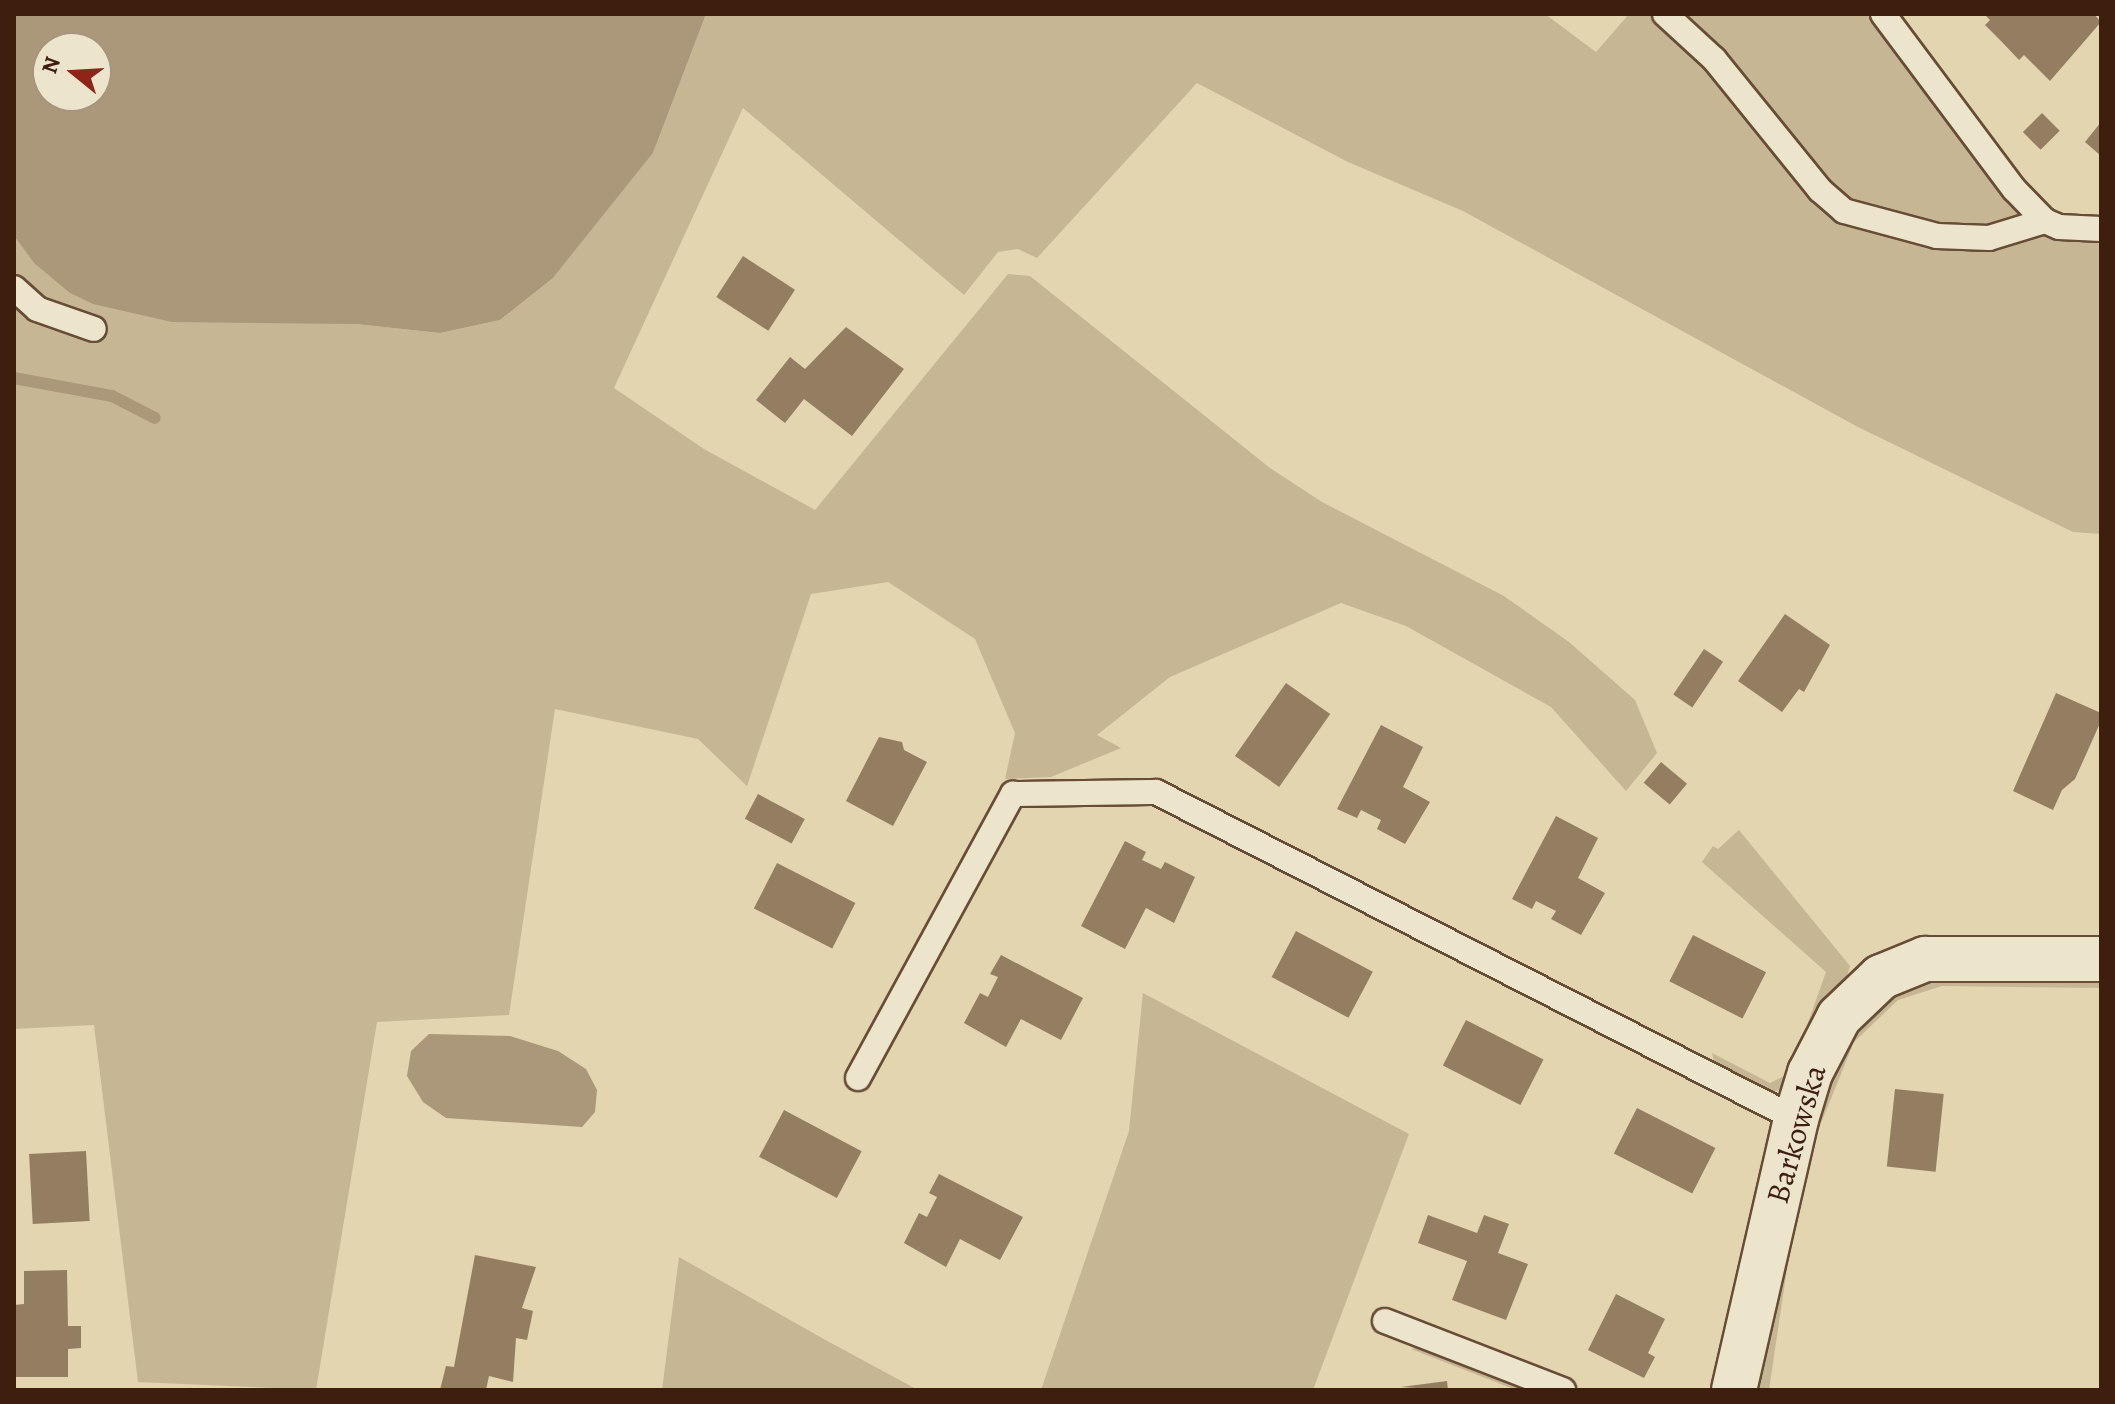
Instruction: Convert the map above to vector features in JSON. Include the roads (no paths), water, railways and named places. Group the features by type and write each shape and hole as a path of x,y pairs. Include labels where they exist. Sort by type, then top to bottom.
{"street":[{"name":"Barkowska","path":"1734,1390 1796,1119 1825,1040 1839,1017 1881,977 1947,956 2101,959"}],"lane":[{"path":"1665,14 1714,59 1820,190 1844,211 1937,236 1989,238 2045,221"},
{"path":"1883,14 2014,189 2045,221 2059,227 2101,229"},
{"path":"14,288 37,309 94,329"},
{"path":"858,1078 1013,794 1156,792 1796,1119"},
{"path":"1385,1321 1563,1390"}],"waterway":[{"path":"14,378 112,396 155,418"}]}
